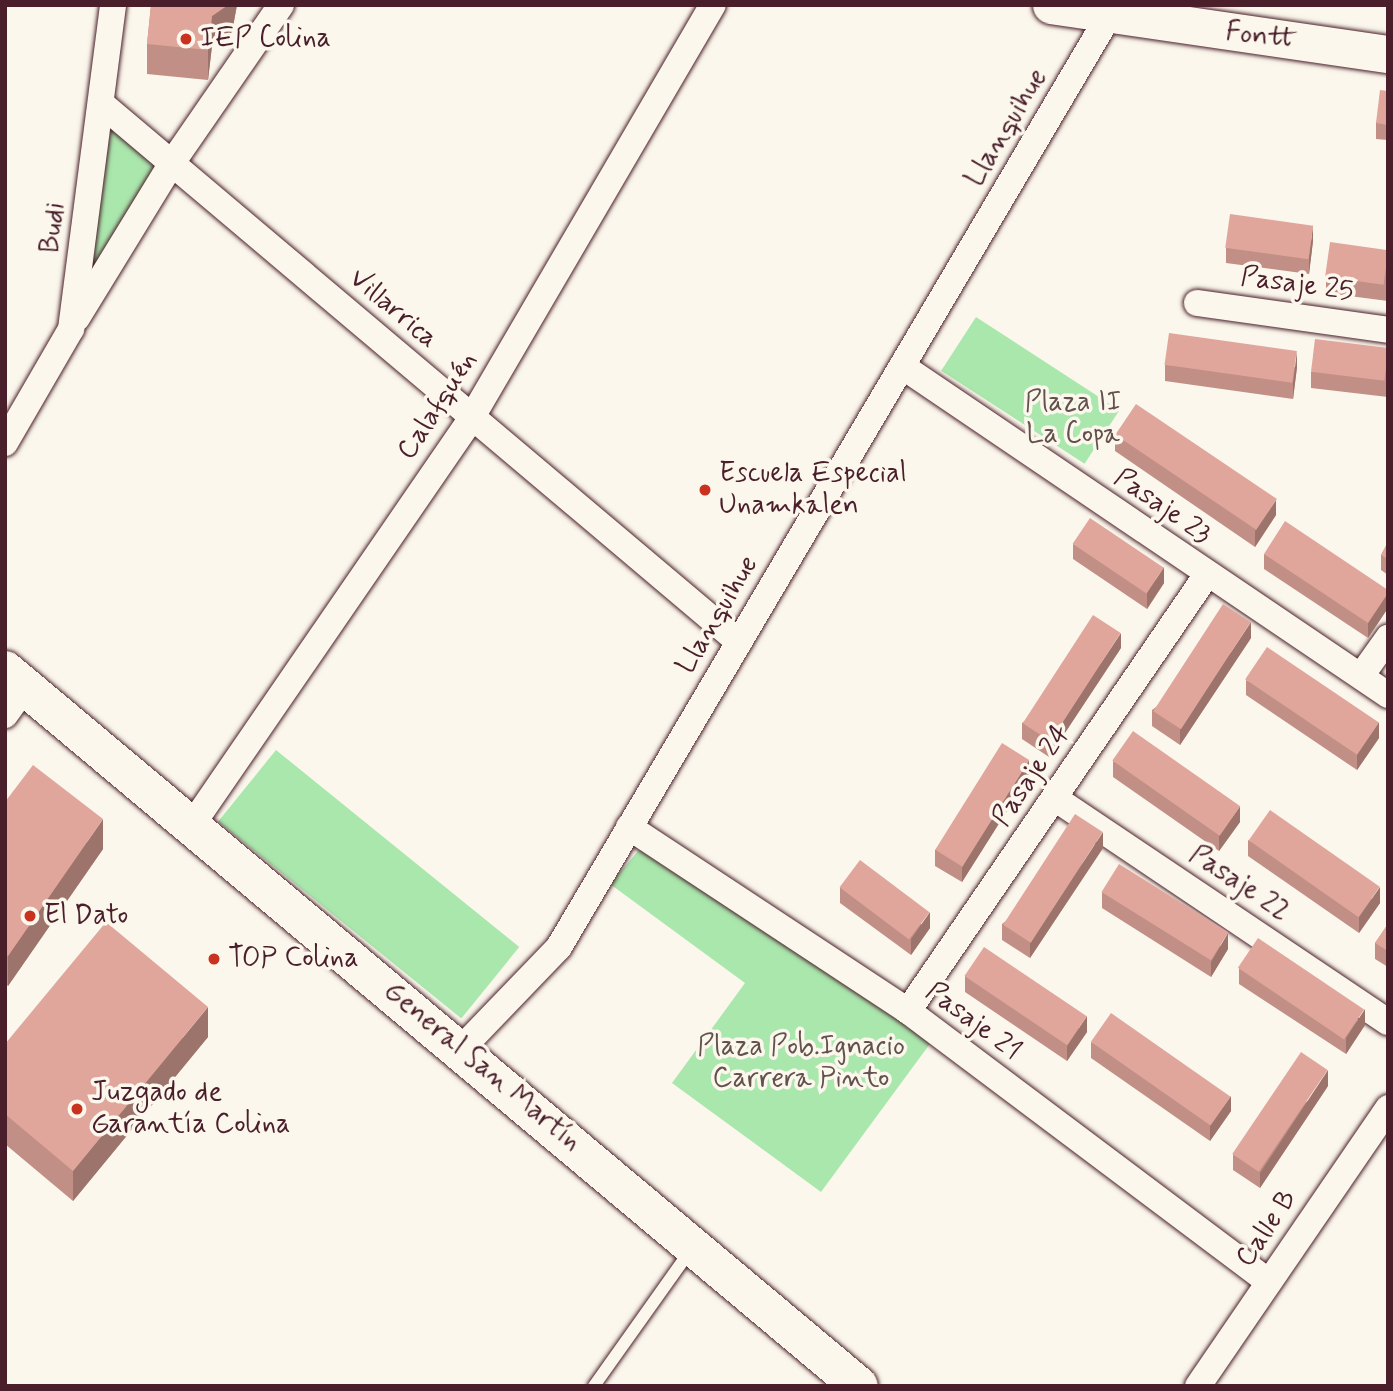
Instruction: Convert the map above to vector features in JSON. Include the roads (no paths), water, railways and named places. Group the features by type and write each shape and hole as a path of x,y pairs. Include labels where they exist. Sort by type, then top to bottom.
{"main road":[{"name":"Fontt","path":"1051,5 1110,14 1217,18 1388,54"},
{"name":"General San Martín","path":"12,691 192,825 695,1245 859,1386"}],"street":[{"name":"Budi","path":"5,443 71,329 104,106 113,5"},
{"path":"71,329 172,163 281,5"},
{"name":"Calafquén","path":"192,825 472,417 713,5"},
{"name":"Llanquihue","path":"461,1049 559,947 1110,14"},
{"name":"Villarrica","path":"104,106 738,642"},
{"name":"Pasaje 25","path":"1197,303 1388,330"},
{"name":"Pasaje 23","path":"902,366 1206,576 1388,695"},
{"name":"Pasaje 24","path":"908,1011 1056,799 1206,576"},
{"path":"1361,676 1388,638"},
{"name":"Pasaje 22","path":"1056,799 1388,1022"},
{"name":"Pasaje 21","path":"629,827 908,1011 1269,1282"},
{"name":"Calle B","path":"1199,1386 1388,1108"}],"lane":[{"path":"594,1386 695,1245"}],"place":[{"name":"IEP Colina","path":"186,39"},
{"name":"Escuela Especial Unamkalen","path":"705,490"},
{"name":"El Dato","path":"30,916"},
{"name":"TOP Colina","path":"214,959"},
{"name":"Juzgado de Garantía Colina","path":"77,1109"}],"park label":[{"name":"Plaza II La Copa","path":"1073,419"},
{"name":"Plaza Pob.Ignacio Carrera Pinto","path":"801,1063"}]}
